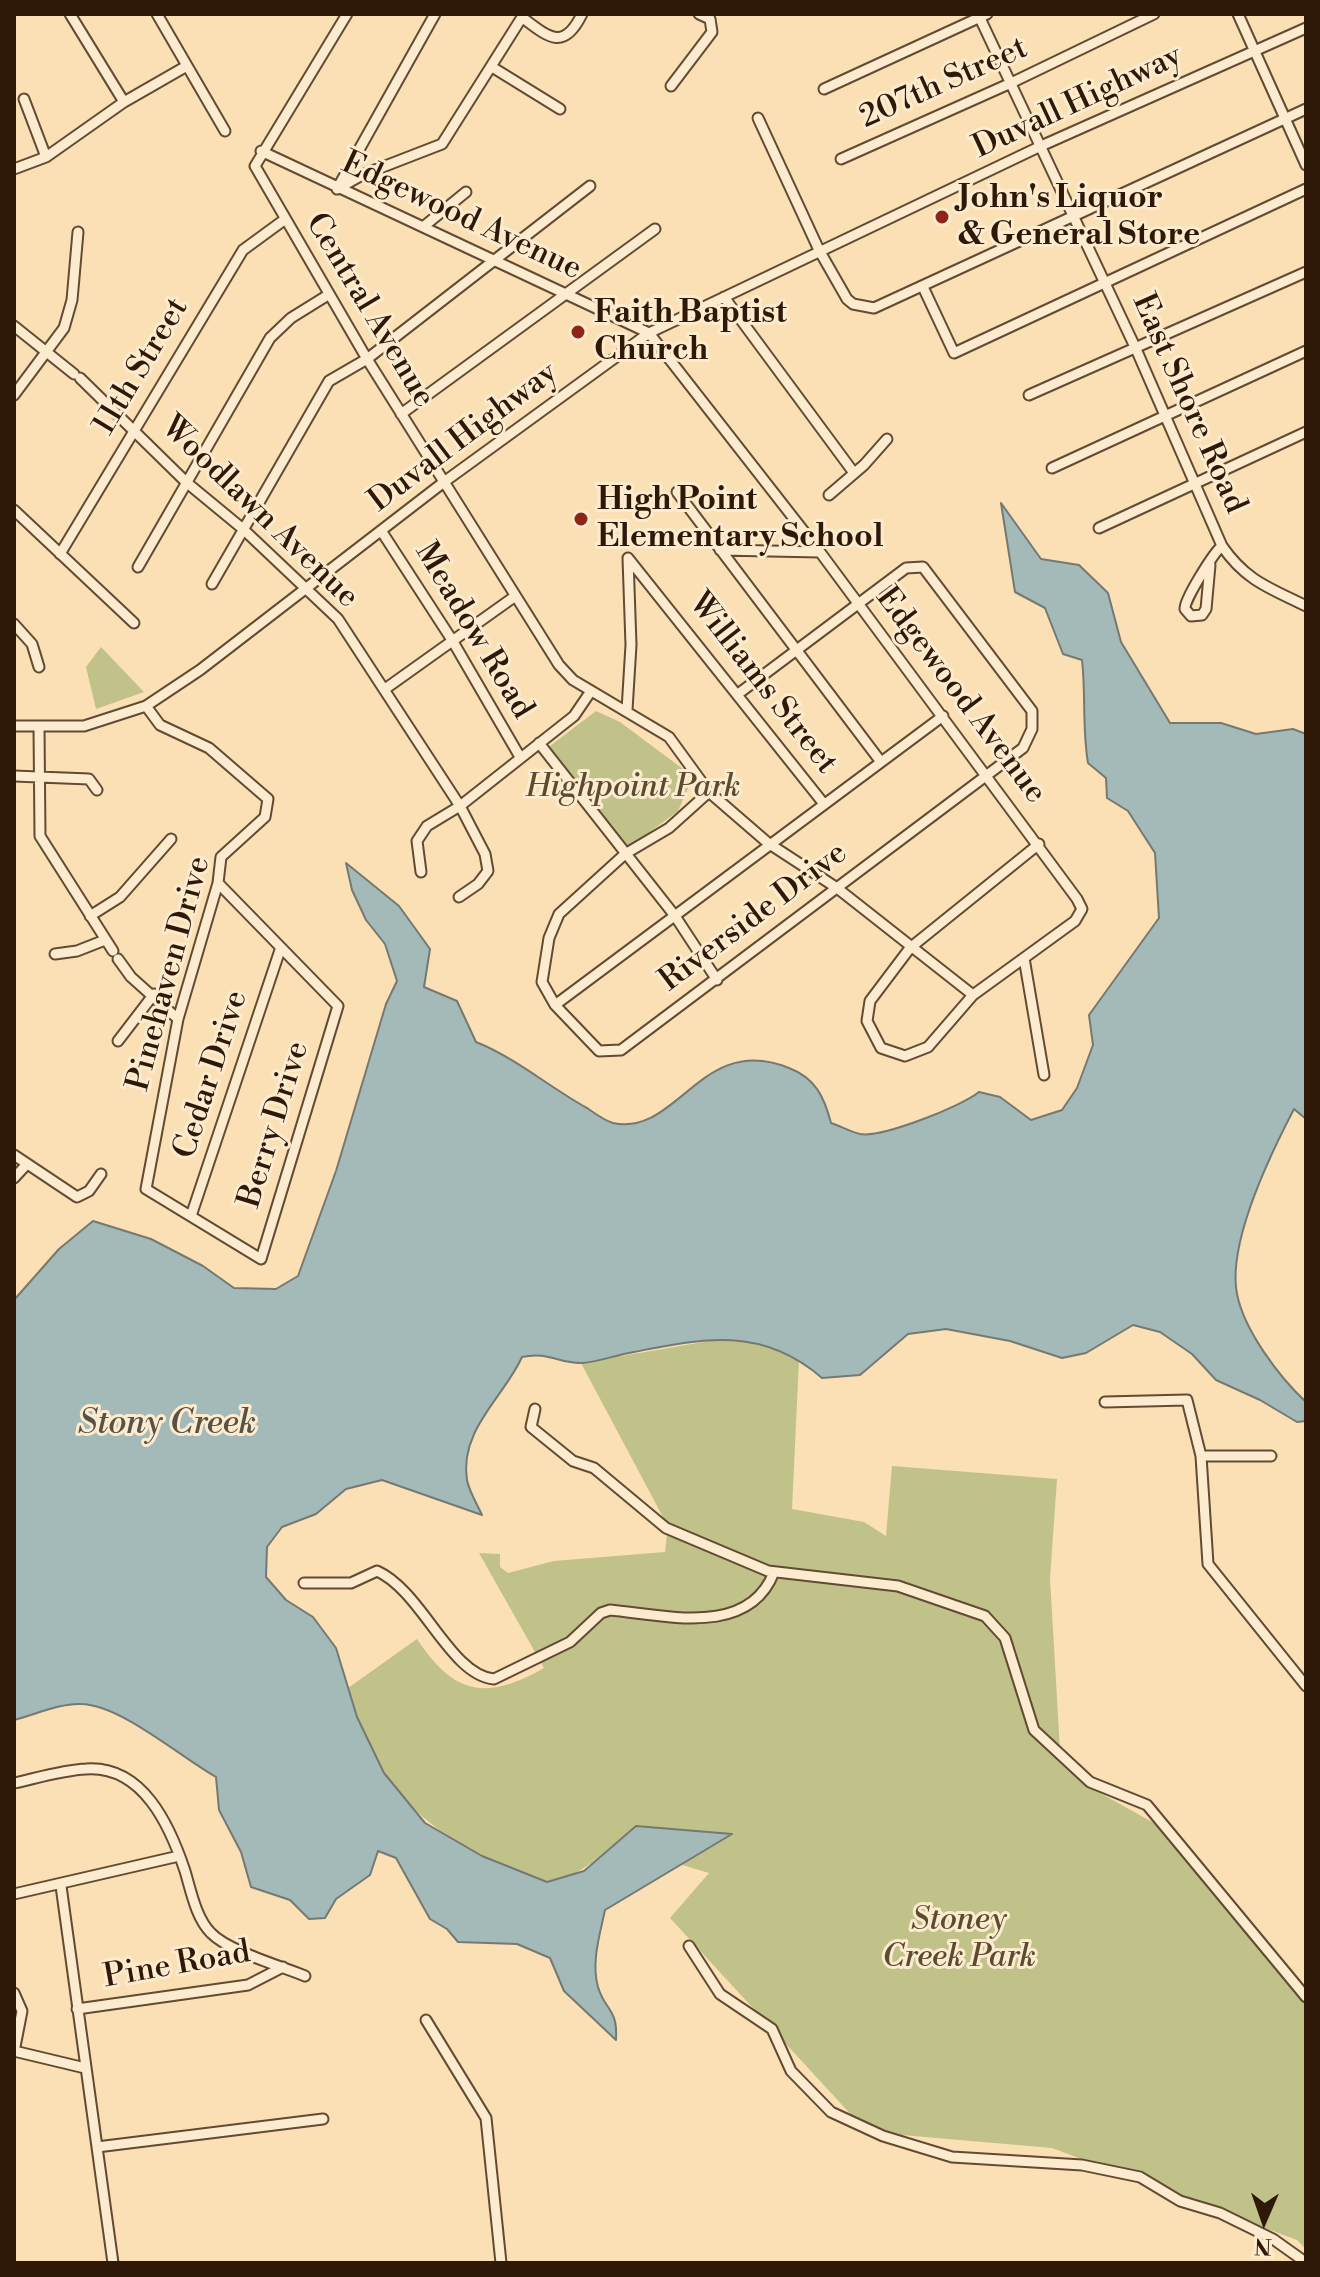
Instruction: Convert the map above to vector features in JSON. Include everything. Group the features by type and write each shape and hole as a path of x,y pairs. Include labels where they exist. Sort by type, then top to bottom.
{"street":[{"path":"70,14 124,102"},
{"path":"157,14 185,67 225,131"},
{"path":"261,151 347,14"},
{"path":"337,189 435,14"},
{"path":"337,189 362,175 442,144 524,16 549,37 560,39 574,30 582,14"},
{"path":"671,86 712,32 710,19 699,14"},
{"name":"207th Street","path":"841,159 1011,83 1154,14"},
{"path":"1238,14 1306,165"},
{"path":"824,89 982,15"},
{"name":"East Shore Road","path":"982,15 1136,349 1222,546 1237,568 1258,583 1306,606"},
{"name":"Duvall Highway","path":"14,726 84,726 146,706 200,670 444,482 649,333 1041,146 1306,28"},
{"path":"14,169 46,157 124,102 185,67"},
{"path":"492,67 560,109"},
{"path":"24,99 46,157"},
{"path":"758,118 819,250 853,304 874,308 1306,109"},
{"name":"Edgewood Avenue","path":"261,151 649,333 820,552 1077,899 1082,909 1075,921 1024,958"},
{"name":"Central Avenue","path":"261,151 255,166 284,220 514,597 559,665 589,690 669,737 709,792 770,844 837,888 973,995"},
{"path":"212,584 329,381 367,359 590,186"},
{"path":"923,287 954,353 1306,189"},
{"path":"423,227 466,192"},
{"name":"11th Street","path":"60,554 243,250 284,220"},
{"path":"401,414 655,229"},
{"path":"14,395 64,328 72,300 78,232"},
{"path":"1029,395 1306,272"},
{"path":"138,567 270,338 291,318 328,295"},
{"path":"724,297 854,473"},
{"name":"Woodlawn Avenue","path":"14,326 77,376 186,482 243,529 338,619 460,806 485,854 488,871 478,884 459,897"},
{"path":"1052,468 1306,351"},
{"path":"1099,528 1306,432"},
{"path":"829,495 887,439"},
{"path":"677,492 881,762"},
{"path":"14,510 134,623"},
{"name":"Meadow Road","path":"382,532 452,640 520,757"},
{"path":"1210,565 1184,601 1185,609 1191,616 1202,615 1206,609 1213,552 1222,546"},
{"path":"720,550 820,552"},
{"name":"Williams Street","path":"627,710 631,645 628,558 824,804"},
{"name":"Riverside Drive","path":"555,1005 599,1051 621,1050 1023,748 1032,729 1032,711 923,567 906,568 858,605"},
{"path":"385,689 514,597"},
{"path":"738,694 858,605"},
{"path":"14,624 32,644 39,667"},
{"path":"421,872 417,841 427,826 460,806 574,716 589,690"},
{"name":"Pinehaven Drive","path":"146,706 160,725 209,748 268,799 265,817 221,857 218,883 178,1019 146,1189 191,1216"},
{"path":"709,792 669,828 625,854 559,914 549,938 542,982 555,1005 943,716"},
{"path":"39,727 37,777 40,836 131,977 154,994 178,1019"},
{"path":"539,743 675,916 717,980"},
{"path":"14,776 89,779 97,790"},
{"path":"90,916 120,897 171,839"},
{"path":"1039,844 910,948 870,1001 867,1021 881,1048 905,1056 928,1047 973,995 1024,958 1044,1075"},
{"path":"218,883 280,950"},
{"path":"55,954 77,951 105,940"},
{"name":"Berry Drive","path":"191,1216 261,1259 338,1006 280,950"},
{"name":"Cedar Drive","path":"191,1216 280,950"},
{"path":"118,1041 154,994"},
{"path":"14,1155 77,1197 89,1191 101,1174"},
{"path":"14,1178 27,1164"},
{"path":"1105,1402 1187,1400 1201,1456 1208,1564 1306,1686"},
{"path":"535,1409 531,1427 573,1461 594,1468 666,1528 774,1572 898,1586 985,1616 997,1625 1008,1648 1034,1730 1090,1782 1147,1805 1306,1997"},
{"path":"1201,1456 1271,1456"},
{"path":"304,1583 351,1583 377,1571 395,1579 470,1672 494,1679 570,1642 601,1613 610,1610 714,1619 733,1613 761,1593 774,1572"},
{"path":"14,1783 87,1769 118,1774 141,1789 156,1807 179,1856 199,1915 211,1934 305,1976"},
{"path":"14,1894 61,1886 179,1856"},
{"path":"61,1886 113,2263"},
{"path":"689,1946 720,1994 772,2029 791,2071 831,2112 883,2136 952,2157 1082,2165 1140,2177 1180,2201 1220,2213 1273,2239 1301,2259"},
{"name":"Pine Road","path":"77,2009 248,1985 283,1967"},
{"path":"14,1993 22,2011 14,2052 85,2068"},
{"path":"426,2020 486,2118 501,2263"},
{"path":"97,2147 323,2119"}],"green space":[{"path":"101,647 144,692 96,709 86,667"},
{"name":"Highpoint Park","path":"596,711 620,722 683,769 688,788 678,811 624,851 546,749"},
{"name":"Stoney Creek Park","path":"715,1340 765,1343 799,1359 792,1509 864,1522 886,1536 892,1466 1057,1479 1050,1578 1060,1751 1084,1784 1179,1837 1306,1994 1306,2249 1297,2240 1052,2148 867,2132 670,1918 709,1873 679,1864 731,1834 636,1826 574,1874 545,1881 473,1851 446,1835 403,1797 386,1774 371,1749 348,1688 417,1639 444,1672 473,1687 505,1685 544,1668 479,1553 500,1554 500,1567 508,1573 554,1561 665,1552 667,1534 672,1534 581,1363"}],"water":[{"name":"Stony Creek","path":"1001,503 1041,559 1079,565 1108,593 1121,642 1170,723 1221,723 1256,734 1293,729 1306,734 1306,1119 1294,1109 1274,1150 1244,1225 1236,1273 1237,1294 1247,1323 1274,1366 1306,1402 1306,1421 1297,1422 1260,1400 1216,1380 1192,1354 1160,1332 1133,1325 1086,1353 1062,1358 1010,1341 946,1329 908,1334 860,1375 822,1378 775,1349 728,1340 678,1344 582,1363 531,1356 522,1357 476,1430 470,1445 466,1462 467,1480 482,1515 382,1480 346,1489 316,1514 282,1527 267,1547 266,1577 286,1600 313,1617 336,1648 357,1717 384,1773 425,1823 482,1856 547,1882 584,1871 636,1826 732,1834 605,1910 595,1968 601,1995 613,2015 616,2040 564,1991 550,1958 517,1944 458,1942 447,1929 430,1919 396,1858 378,1851 370,1875 336,1899 325,1918 309,1919 290,1900 251,1887 241,1852 219,1810 216,1777 132,1722 97,1707 64,1705 14,1720 14,1300 59,1249 93,1221 151,1239 203,1266 234,1288 276,1289 298,1276 336,1171 386,1004 397,981 385,944 366,920 352,890 346,863 399,906 430,949 424,987 457,1001 476,1042 505,1056 610,1122 636,1123 656,1115 712,1073 734,1063 759,1061 789,1068 806,1077 821,1096 831,1123 860,1134 885,1131 921,1120 979,1092 1000,1097 1031,1120 1062,1110 1077,1088 1093,1045 1089,1015 1159,918 1155,853 1128,811 1107,798 1106,778 1088,763 1082,660 1063,654 1045,608 1015,592"}],"place":[{"name":"John's Liquor & General Store","path":"942,217"},
{"name":"Faith Baptist Church","path":"578,332"},
{"name":"High Point Elementary School","path":"581,519"}]}
